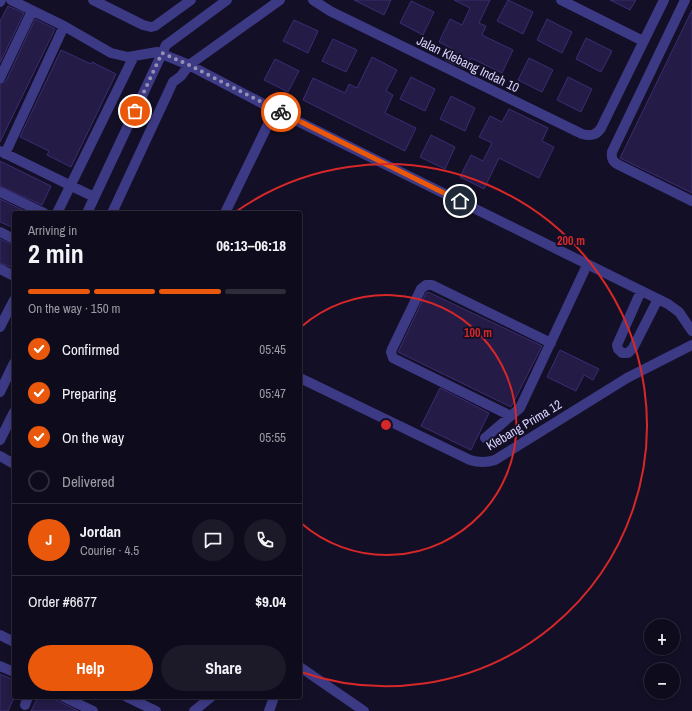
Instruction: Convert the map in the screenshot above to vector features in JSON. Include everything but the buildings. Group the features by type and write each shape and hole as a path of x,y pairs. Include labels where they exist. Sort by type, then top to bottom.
{"street":[{"path":"11,0 64,26 119,56 134,56 154,52 162,53 189,65 275,110 668,304 679,312 692,331"},
{"path":"93,0 149,27 153,27 191,0"},
{"path":"88,211 167,44 227,0"},
{"path":"113,211 173,82 181,76 189,65 280,0"},
{"name":"Jalan Klebang Indah 10","path":"313,0 318,5 330,11 587,136 595,134 601,128 643,40"},
{"path":"561,0 643,40 664,0"},
{"path":"685,0 612,152 611,158 619,165 692,201"},
{"path":"0,78 32,10"},
{"path":"64,26 2,153 94,197"},
{"path":"58,211 134,56"},
{"path":"226,211 275,110"},
{"path":"0,192 40,211"},
{"path":"0,232 12,238"},
{"path":"485,438 520,408 587,265"},
{"path":"0,269 12,275"},
{"path":"510,416 393,358 391,352 392,349 421,289 426,285 432,285 551,343"},
{"path":"641,291 617,345 618,349 622,353 628,353 633,348 658,299"},
{"path":"0,327 4,310 12,302"},
{"name":"Klebang Prima 12","path":"302,379 470,460 480,463 495,460 627,378 692,345"},
{"path":"1,389 12,367"},
{"path":"0,440 12,416"},
{"path":"0,456 12,463"},
{"path":"0,635 12,641"},
{"path":"0,666 12,671"},
{"path":"302,668 364,711"},
{"path":"68,699 93,711"},
{"path":"130,699 145,709 156,711"},
{"path":"194,711 209,699"},
{"path":"269,711 273,700"}],"way so far":[{"path":"135,111 162,53 189,65 281,112"}],"route":[{"path":"281,112 460,201"}]}
